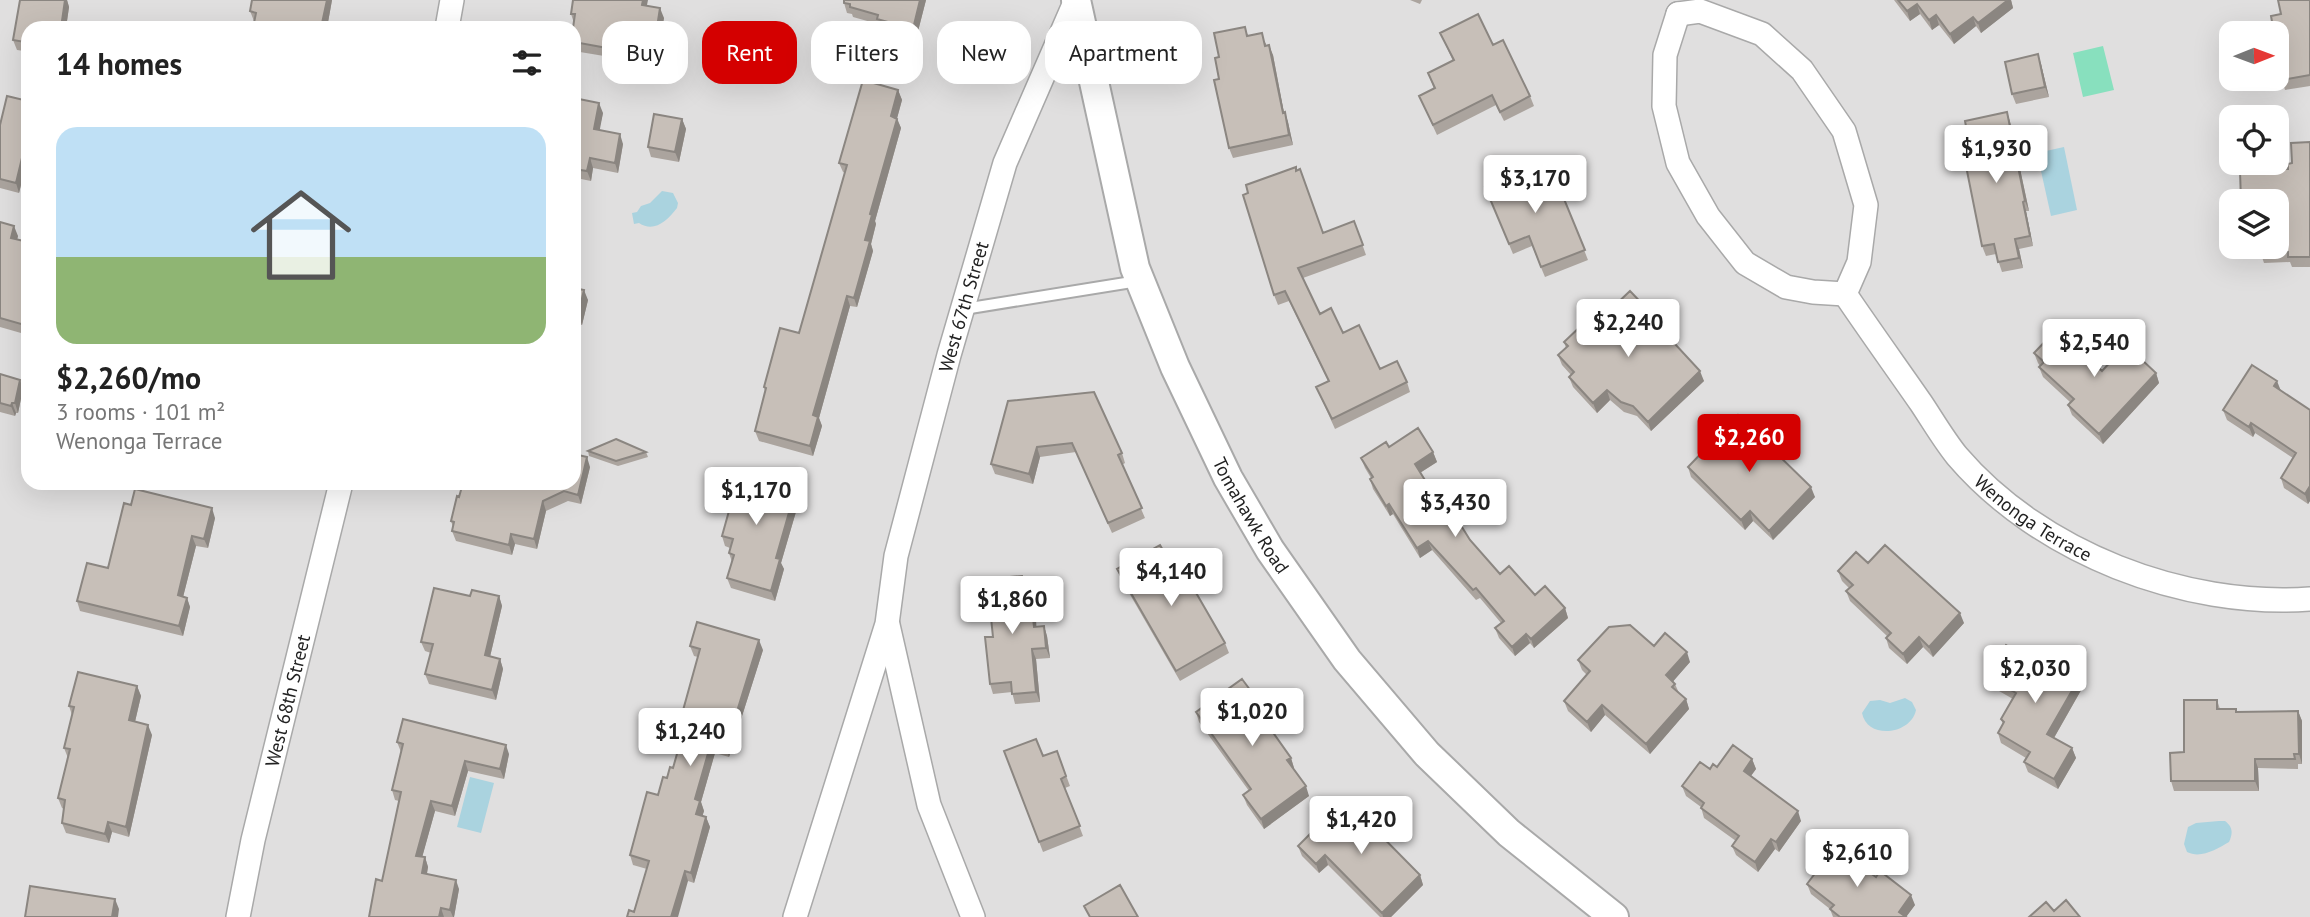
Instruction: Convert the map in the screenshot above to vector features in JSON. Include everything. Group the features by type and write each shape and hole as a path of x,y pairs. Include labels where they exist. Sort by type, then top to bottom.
{"street":[{"path":"448,21 452,0"},
{"name":"Tomahawk Road","path":"1076,0 1135,268 1175,367 1228,478 1270,550 1347,660 1427,754 1509,833 1614,917"},
{"name":"West 67th Street","path":"795,917 887,624 896,556 949,355 1004,163 1076,0"},
{"path":"1674,7 1700,11 1762,34 1802,70 1844,131 1866,205 1860,262 1845,294 1786,287 1745,263 1708,216 1678,163 1664,106 1665,55 1674,7"},
{"name":"Wenonga Terrace","path":"1845,294 1958,456 2022,515 2049,534 2144,578 2220,596 2282,601 2310,599"},
{"name":"West 68th Street","path":"238,917 256,827 339,490"},
{"name":"West 67th Street","path":"887,624 929,805 973,917"}],"lane":[{"path":"963,310 1140,281"}],"shaded area":[{"path":"0,0 2310,0 2310,917 0,917"}],"green space":[{"path":"2103,46 2114,90 2083,97 2073,53"}],"water":[{"path":"2064,147 2077,210 2051,216 2037,153"},
{"path":"662,191 673,193 678,203 673,213 655,226 634,224 632,213 650,203"},
{"path":"1905,698 1912,702 1916,710 1906,725 1880,731 1866,722 1862,713 1870,701 1890,703"},
{"path":"470,777 494,783 481,833 457,827"},
{"path":"2225,821 2232,833 2229,842 2203,854 2187,852 2184,844 2188,827 2196,823"}],"building":[{"path":"20,0 65,0 62,21 21,21 21,41 13,40"},
{"path":"252,0 327,0 322,21 254,21 256,13 250,11"},
{"path":"573,0 643,0 642,5 660,8 658,21 602,21 602,47 581,43 581,21 574,21 575,14 571,14"},
{"path":"844,0 920,0 915,21 884,21 877,19 878,15 844,3"},
{"path":"1898,0 2008,0 1978,23 1973,17 1950,34 1936,15 1929,20 1917,4 1907,11"},
{"path":"2278,0 2310,0 2310,75 2289,79 2289,21 2272,21 2271,16 2281,14"},
{"path":"1478,14 1493,45 1503,40 1530,96 1500,112 1492,95 1433,125 1419,96 1435,88 1428,73 1454,60 1440,33"},
{"path":"1245,27 1247,36 1262,33 1265,46 1269,45 1289,135 1229,148 1214,80 1219,79 1215,58 1219,57 1214,33"},
{"path":"2038,54 2045,87 2012,94 2005,62"},
{"path":"862,84 877,84 898,90 891,116 897,119 865,240 870,241 854,298 847,296 813,415 818,417 810,446 755,431 780,328 799,333 847,165 839,163"},
{"path":"7,96 21,99 21,162 16,183 0,179 0,125"},
{"path":"581,99 599,103 594,129 620,134 615,163 590,158 587,171 581,170"},
{"path":"2007,112 2030,236 2015,239 2019,258 1998,262 1994,244 1982,246 1965,161 1972,159 1965,121"},
{"path":"654,114 682,119 675,152 648,147"},
{"path":"2310,142 2310,257 2289,257 2289,189 2241,189 2240,175 2289,175 2289,164 2292,163 2291,143"},
{"path":"1542,164 1554,197 1562,194 1585,250 1541,267 1529,236 1509,244 1485,187 1495,183 1494,178 1513,170 1515,175"},
{"path":"1296,167 1296,171 1300,169 1323,233 1354,221 1363,245 1298,268 1320,314 1331,308 1343,333 1359,325 1380,369 1397,361 1407,382 1332,419 1316,387 1329,381 1285,291 1274,295 1243,195 1248,193 1246,185"},
{"path":"0,222 14,226 11,238 21,240 21,324 0,318"},
{"path":"1630,291 1652,314 1649,316 1700,371 1648,422 1633,406 1621,402 1607,390 1593,403 1569,377 1574,372 1558,355 1568,346 1564,342 1582,325 1588,331"},
{"path":"2057,329 2102,371 2126,345 2156,373 2099,434 2068,405 2074,399 2039,367 2044,362 2034,353"},
{"path":"2252,365 2277,381 2274,386 2310,410 2310,486 2305,494 2281,478 2296,453 2251,423 2249,427 2223,410"},
{"path":"0,374 20,380 15,403 11,406 0,403"},
{"path":"1094,392 1122,453 1118,455 1142,508 1108,523 1072,443 1037,447 1029,474 991,464 1008,401"},
{"path":"1738,415 1752,429 1756,425 1776,445 1772,449 1811,487 1769,531 1750,511 1741,520 1688,467"},
{"path":"1418,428 1433,452 1415,464 1441,506 1447,503 1470,540 1500,574 1509,566 1535,595 1545,586 1565,608 1531,639 1526,634 1512,647 1495,628 1504,621 1476,588 1473,590 1428,541 1417,548 1370,479 1373,477 1361,458 1386,442 1389,447"},
{"path":"616,439 646,452 616,461 588,451"},
{"path":"581,456 587,457 581,482"},
{"path":"731,469 796,488 776,558 780,559 771,591 727,578 734,555 729,553 733,539 722,536 734,493 725,490"},
{"path":"135,490 139,490 212,508 204,539 192,536 178,595 187,598 179,626 77,601 87,563 108,568 124,503 131,505"},
{"path":"461,490 579,490 578,495 564,491 543,501 534,539 511,534 509,545 452,531 454,522 451,521 457,496 459,497"},
{"path":"1160,545 1173,568 1180,565 1225,643 1176,671 1117,569"},
{"path":"1885,545 1960,613 1929,647 1919,637 1903,654 1886,638 1891,633 1846,591 1853,585 1838,571 1856,552 1868,563"},
{"path":"1022,576 1025,609 1032,609 1034,627 1044,626 1046,648 1032,649 1036,692 1012,694 1011,682 990,684 985,637 993,637 987,579"},
{"path":"434,588 470,596 472,590 499,596 485,655 500,659 492,690 425,674 433,644 421,642"},
{"path":"697,622 759,640 726,747 711,743 695,799 700,801 696,814 706,817 691,873 685,871 671,917 627,917 629,910 634,912 649,861 630,855 647,792 658,795 663,777 667,778 670,767 673,768 688,715 682,714 700,649 690,646"},
{"path":"1630,625 1654,646 1665,633 1687,652 1666,675 1675,684 1672,687 1686,699 1646,744 1602,705 1587,722 1564,701 1590,671 1578,660 1609,627"},
{"path":"2006,645 2034,661 2040,651 2081,675 2047,734 2072,748 2054,779 2024,762 2030,752 1998,733 2004,722 2001,719 2016,693 1988,677"},
{"path":"78,672 137,686 129,720 148,725 126,827 108,822 105,834 62,823 65,800 58,798 70,749 64,748 74,707 69,706"},
{"path":"1242,679 1262,706 1257,710 1291,758 1287,760 1306,786 1261,819 1243,795 1251,789 1196,712"},
{"path":"2184,700 2217,700 2217,709 2236,709 2236,712 2298,711 2299,754 2294,754 2295,759 2255,759 2255,781 2171,781 2170,753 2184,752"},
{"path":"403,719 506,745 500,769 465,761 452,806 431,801 416,856 425,857 422,873 456,880 450,910 441,908 439,917 369,917 376,879 382,881 401,792 392,790 403,744 397,742"},
{"path":"1036,739 1043,756 1057,751 1066,776 1061,779 1080,826 1039,842 1004,751"},
{"path":"1733,745 1752,759 1744,771 1798,811 1776,842 1771,839 1755,862 1732,846 1739,836 1701,808 1704,803 1682,786 1700,762 1710,769 1713,764 1717,767"},
{"path":"1345,799 1420,875 1382,913 1325,855 1316,864 1298,846"},
{"path":"1835,847 1876,877 1880,871 1911,895 1899,912 1906,917 1840,917 1830,909 1834,905 1807,884"},
{"path":"1120,885 1138,917 1090,917 1084,906"},
{"path":"30,886 115,899 112,917 25,917"},
{"path":"2066,900 2080,917 2029,917 2046,902 2054,911"}]}
